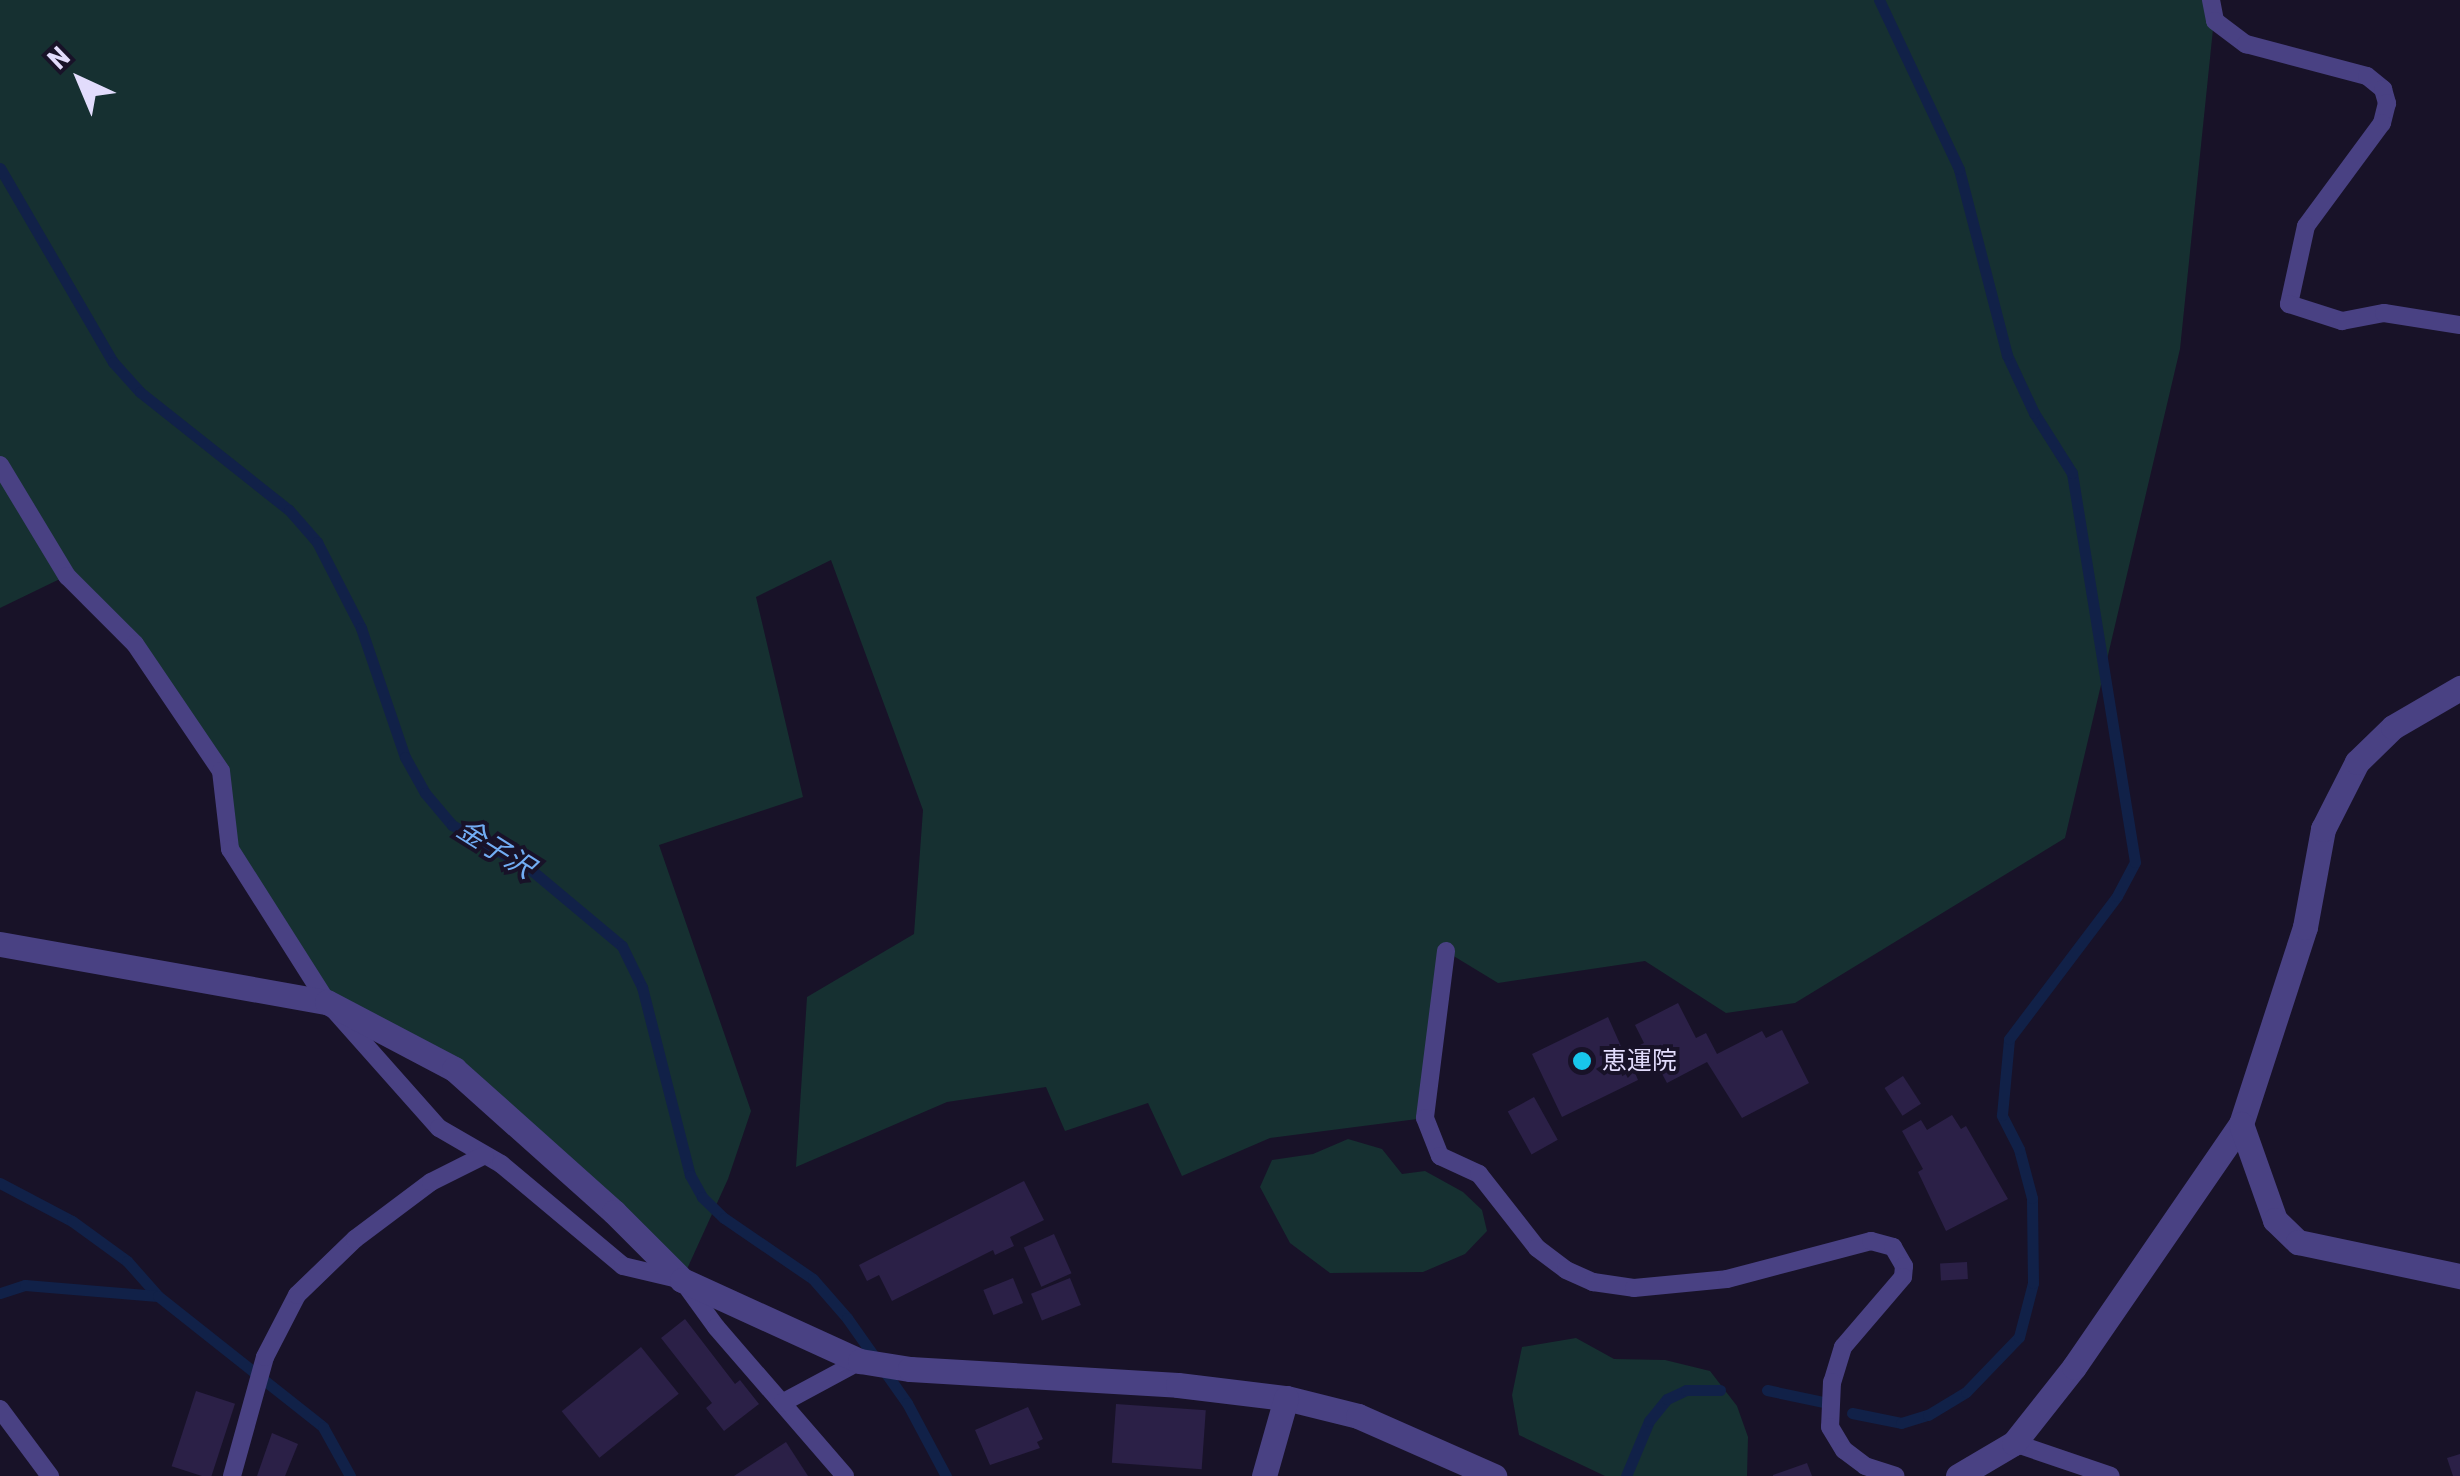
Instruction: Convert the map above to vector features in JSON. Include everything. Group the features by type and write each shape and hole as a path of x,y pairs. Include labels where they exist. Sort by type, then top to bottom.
{"street":[{"path":"1958,1476 2014,1442 2074,1367 2240,1124 2305,927 2323,828 2357,762 2394,727 2460,688"},
{"path":"0,944 326,1002 454,1069 614,1212 682,1280 860,1361 910,1369 1130,1381 1286,1398 1358,1416 1494,1476"},
{"path":"2240,1124 2275,1220 2298,1242 2460,1276"},
{"path":"1264,1476 1286,1398"}],"lane":[{"path":"2211,0 2215,21 2246,44 2367,76 2383,89 2387,103 2382,122 2306,226 2288,304 2342,321 2384,313 2460,326"},
{"path":"0,466 66,576 135,644 221,771 230,849 326,1002 438,1128 486,1155 623,1266 682,1280 845,1476"},
{"path":"1446,952 1425,1118 1440,1156 1478,1174 1537,1248 1566,1270 1592,1282 1634,1288 1727,1279 1870,1241 1893,1246 1904,1266 1902,1277 1843,1347 1832,1382 1830,1427 1844,1450 1865,1466 1895,1476"},
{"path":"232,1476 264,1357 297,1295 355,1239 431,1182 486,1155"},
{"path":"782,1403 860,1361"},
{"path":"0,1409 50,1476"},
{"path":"2014,1442 2111,1476"}],"green space":[{"path":"0,0 2216,0 2180,349 2065,838 1795,1003 1726,1013 1645,961 1498,983 1447,952 1425,1118 1270,1138 1182,1176 1148,1103 1065,1131 1046,1087 947,1102 796,1167 807,997 914,934 923,810 831,560 756,597 803,797 659,845 751,1111 728,1179 682,1280 454,1069 327,1002 230,849 221,771 135,644 66,576 0,608"},
{"path":"1348,1139 1382,1149 1402,1174 1425,1171 1463,1192 1482,1210 1487,1231 1465,1254 1423,1272 1330,1273 1290,1243 1260,1187 1272,1160 1313,1154"},
{"path":"1576,1338 1614,1359 1665,1360 1710,1371 1737,1406 1748,1437 1747,1476 1605,1476 1519,1435 1512,1395 1522,1347"}],"building":[{"path":"1678,1003 1696,1038 1706,1033 1717,1054 1762,1031 1766,1038 1782,1030 1809,1083 1742,1118 1707,1062 1667,1083 1653,1057 1633,1068 1638,1080 1562,1117 1532,1054 1608,1017 1624,1053 1644,1043 1635,1025"},
{"path":"1903,1076 1921,1104 1903,1116 1885,1088"},
{"path":"1534,1097 1558,1140 1532,1154 1508,1112"},
{"path":"1952,1115 1961,1129 1966,1126 2008,1199 1946,1231 1918,1172 1923,1169 1902,1131 1921,1120 1927,1130"},
{"path":"1024,1181 1044,1220 1010,1237 1014,1246 995,1255 993,1250 892,1301 879,1275 867,1281 859,1265"},
{"path":"1054,1234 1071,1273 1041,1287 1024,1247"},
{"path":"1967,1262 1968,1279 1941,1280 1940,1263"},
{"path":"1013,1278 1023,1303 993,1315 983,1290"},
{"path":"1070,1278 1081,1305 1042,1321 1031,1294"},
{"path":"685,1319 735,1384 740,1380 759,1404 724,1431 706,1408 712,1403 661,1338"},
{"path":"641,1347 679,1394 599,1458 562,1411"},
{"path":"196,1391 235,1404 211,1476 172,1466"},
{"path":"1116,1404 1206,1410 1202,1469 1112,1463"},
{"path":"1028,1407 1043,1439 1037,1442 1040,1448 990,1465 975,1430"},
{"path":"272,1433 298,1444 285,1476 257,1476"},
{"path":"786,1442 808,1476 734,1476"},
{"path":"2460,1454 2460,1476 2453,1476 2447,1458"},
{"path":"1807,1463 1812,1476 1773,1476 1773,1475"}],"waterway":[{"path":"1852,1413 1901,1423 1928,1415 1966,1392 2019,1337 2033,1283 2032,1198 2019,1149 2002,1115 2009,1039 2117,896 2135,862 2072,473 2034,413 2007,355 1959,169 1879,0"},
{"name":"金子沢","path":"0,168 113,362 140,392 289,510 317,542 361,628 405,757 425,793 452,825 530,869 622,946 642,987 690,1175 702,1197 724,1218 813,1279 847,1318 907,1403 946,1476"},
{"path":"0,1183 72,1221 127,1261 158,1296"},
{"path":"0,1293 25,1285 158,1296 323,1427 350,1476"},
{"path":"1626,1476 1649,1421 1667,1399 1686,1390 1720,1390"},
{"path":"1767,1390 1823,1402"}],"place":[{"name":"恵運院","path":"1582,1061"}]}
